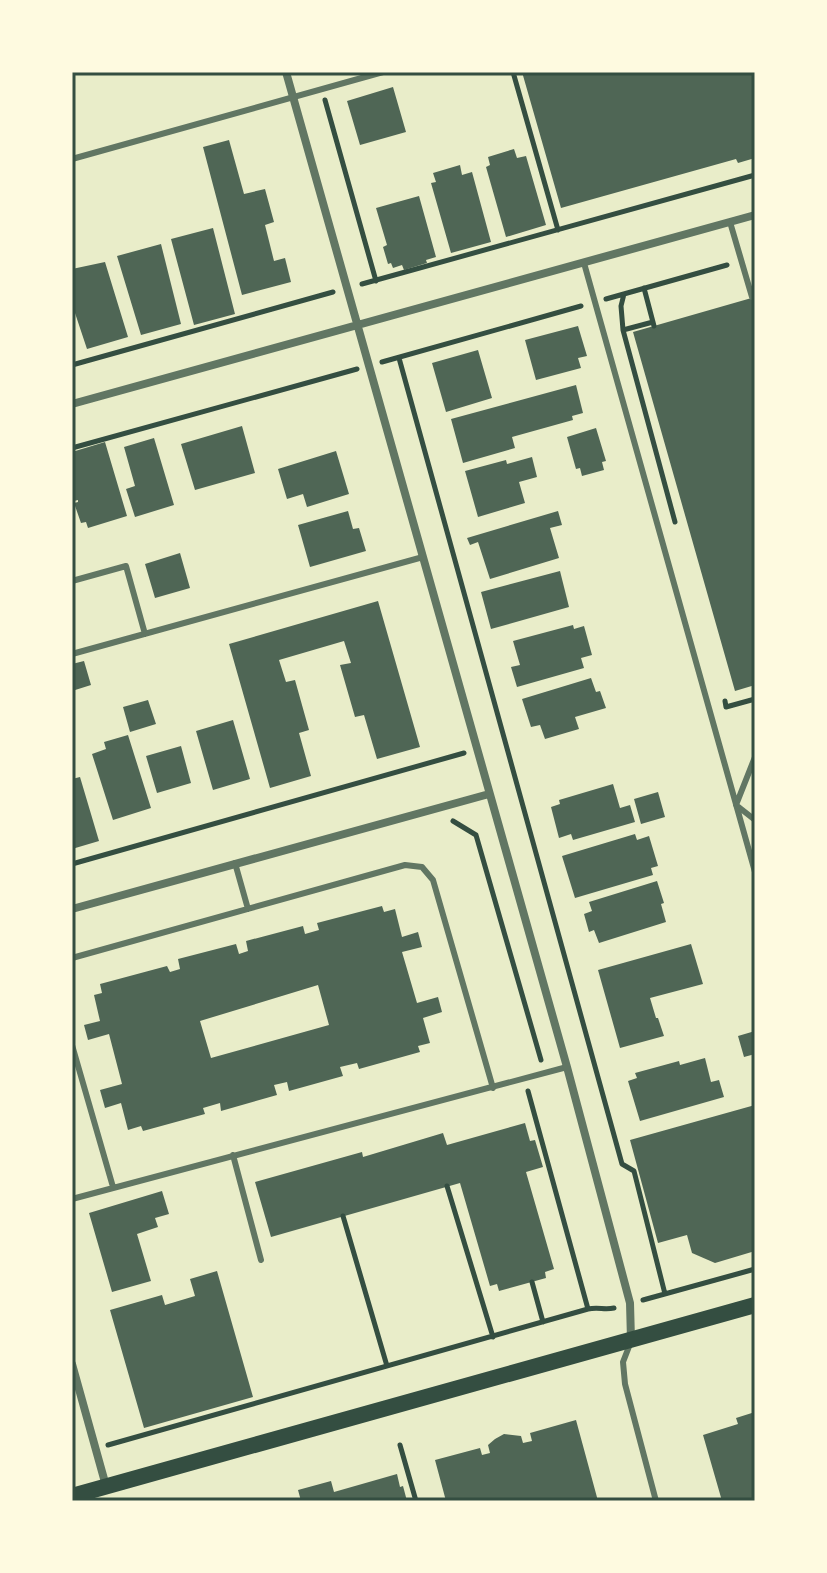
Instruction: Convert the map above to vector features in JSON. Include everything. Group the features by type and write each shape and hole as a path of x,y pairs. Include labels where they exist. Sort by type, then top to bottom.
{"main road":[{"path":"72,1496 755,1305"}],"street":[{"path":"286,72 567,1067 630,1303 631,1340"},
{"path":"72,404 730,222 754,218"},
{"path":"72,909 489,794"},
{"path":"72,1364 106,1486"}],"lane":[{"path":"72,159 383,72"},
{"path":"730,222 752,297"},
{"path":"584,263 755,872"},
{"path":"72,654 423,557"},
{"path":"72,581 126,566 145,634"},
{"path":"736,805 755,757"},
{"path":"736,805 755,820"},
{"path":"235,863 248,909"},
{"path":"72,958 405,865 422,867 433,880 493,1088"},
{"path":"72,1045 113,1187"},
{"path":"72,1199 567,1067"},
{"path":"233,1155 261,1260"},
{"path":"631,1340 623,1362 625,1384 656,1501"}],"path":[{"path":"513,72 558,230"},
{"path":"322,89 376,281"},
{"path":"72,365 376,281 472,250 558,230 755,175"},
{"path":"72,448 742,261"},
{"path":"623,330 653,324 644,288"},
{"path":"625,293 621,306 623,330 677,526"},
{"path":"399,358 622,1164 634,1171 665,1294"},
{"path":"722,692 726,707 755,699"},
{"path":"72,864 477,750"},
{"path":"452,820 476,835 542,1062 524,1079 588,1309"},
{"path":"447,1186 493,1337"},
{"path":"343,1216 387,1366"},
{"path":"95,1448 588,1309 607,1309 755,1269"},
{"path":"532,1282 543,1322"},
{"path":"400,1445 416,1501"}],"building":[{"path":"522,72 755,72 755,158 738,163 736,159 561,208"},
{"path":"393,87 406,132 360,145 347,101"},
{"path":"229,140 244,194 265,189 274,222 265,225 274,261 285,258 291,282 242,295 203,147"},
{"path":"514,149 517,158 526,156 546,225 506,237 486,167 490,165 488,157"},
{"path":"460,165 462,175 472,172 491,242 451,253 431,183 436,182 433,173"},
{"path":"419,196 436,257 404,270 402,265 393,268 391,263 388,264 383,247 387,245 376,208"},
{"path":"213,228 235,314 194,325 171,239"},
{"path":"161,244 181,324 141,335 117,256"},
{"path":"105,262 128,337 87,349 72,304 72,269"},
{"path":"755,297 755,685 735,691 633,332"},
{"path":"578,326 587,356 578,358 581,368 536,380 525,340"},
{"path":"478,350 492,398 446,412 432,363"},
{"path":"576,385 583,413 572,416 573,420 512,437 515,448 463,463 451,419"},
{"path":"242,426 255,473 195,490 181,444"},
{"path":"596,428 606,461 602,462 604,470 582,476 580,468 576,469 567,437"},
{"path":"154,438 174,505 135,517 126,489 135,486 124,447"},
{"path":"105,442 127,516 88,528 86,522 81,523 74,503 78,500 74,501 72,495 72,452"},
{"path":"336,451 349,494 307,507 303,494 287,499 278,469"},
{"path":"532,457 537,477 519,482 525,503 478,517 465,471"},
{"path":"348,511 353,529 359,528 366,551 310,567 298,525"},
{"path":"558,511 562,525 550,528 559,558 490,579 478,542 470,545 467,538"},
{"path":"180,553 190,588 155,598 145,564"},
{"path":"560,571 569,607 491,629 481,592"},
{"path":"378,601 420,747 377,759 364,715 355,717 340,665 351,663 344,641 279,660 286,682 295,680 309,730 299,733 311,776 270,788 229,644"},
{"path":"573,625 574,629 584,626 592,655 581,658 584,668 517,687 511,667 520,665 513,641"},
{"path":"84,661 91,685 72,691 72,664"},
{"path":"591,678 606,708 575,717 579,729 545,739 540,725 531,727 522,699"},
{"path":"148,700 156,724 130,732 123,707"},
{"path":"233,720 250,779 213,790 196,731"},
{"path":"128,735 151,808 113,820 92,754 106,749 104,742"},
{"path":"181,746 191,783 157,793 146,756"},
{"path":"80,777 99,841 72,849 72,779"},
{"path":"613,784 620,808 630,805 635,822 573,840 571,834 559,838 551,807 560,804 559,800"},
{"path":"658,792 665,817 641,824 634,799"},
{"path":"635,834 637,840 649,836 658,866 651,868 653,875 575,898 562,856"},
{"path":"657,881 666,922 599,943 594,930 589,932 584,914 592,911 589,902"},
{"path":"382,906 384,912 395,909 402,937 418,932 422,947 402,952 417,1003 438,997 442,1012 423,1018 430,1043 418,1046 420,1052 359,1069 357,1063 340,1067 343,1076 289,1091 287,1082 274,1085 277,1095 221,1111 220,1103 203,1108 205,1114 143,1131 141,1126 128,1130 121,1103 105,1108 100,1090 122,1084 109,1034 88,1040 84,1025 100,1021 94,995 102,993 100,984 167,966 170,972 180,969 178,959 236,944 239,954 248,951 246,941 303,926 305,934 319,930 317,923","holes":["318,985 329,1025 211,1058 200,1021"]},
{"path":"691,944 703,984 650,998 664,1036 620,1048 598,970"},
{"path":"755,1031 755,1054 744,1057 738,1036"},
{"path":"705,1058 711,1082 719,1080 724,1097 640,1121 628,1081 637,1078 635,1073 679,1061 680,1065"},
{"path":"755,1105 755,1251 715,1263 692,1253 687,1235 658,1243 630,1140"},
{"path":"525,1123 530,1141 535,1140 543,1167 526,1172 554,1269 545,1272 546,1278 499,1291 497,1284 490,1286 460,1183 271,1237 255,1182 362,1152 363,1157 443,1133 447,1145"},
{"path":"162,1191 169,1214 155,1218 158,1227 137,1234 151,1281 112,1292 89,1213"},
{"path":"217,1271 253,1397 144,1428 110,1310 162,1295 165,1305 195,1296 190,1279"},
{"path":"755,1412 755,1501 722,1501 703,1435 738,1424 736,1418"},
{"path":"576,1420 598,1501 446,1501 435,1460 480,1448 482,1455 490,1453 488,1445 504,1434 521,1436 523,1443 532,1441 530,1433"},
{"path":"397,1474 407,1501 301,1501 298,1490 331,1481 334,1492"}]}
